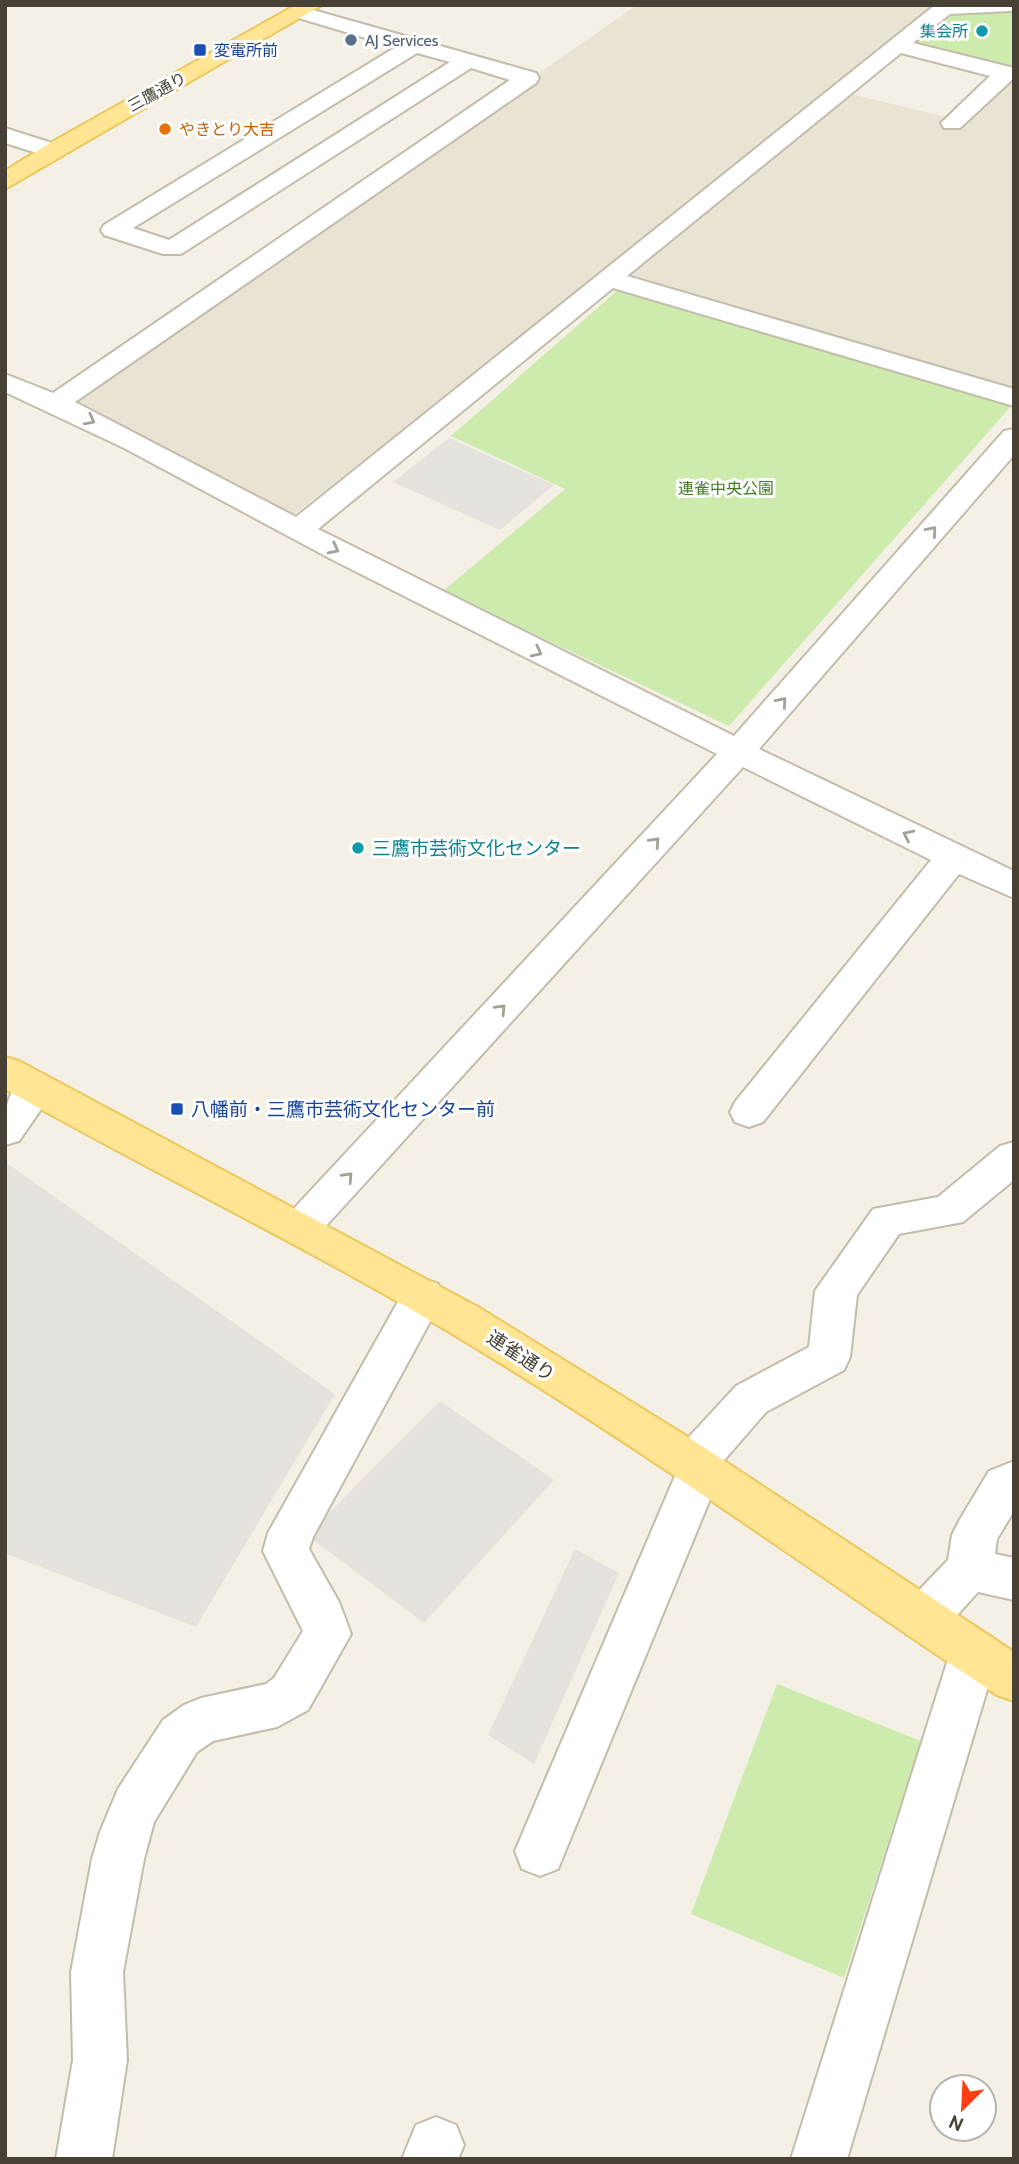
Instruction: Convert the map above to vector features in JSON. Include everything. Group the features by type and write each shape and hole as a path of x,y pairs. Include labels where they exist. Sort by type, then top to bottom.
{"main road":[{"name":"三鷹通り","path":"5,182 52,151 305,9"},
{"name":"連雀通り","path":"21,1080 154,1154 302,1227 423,1296 696,1468 994,1666"}],"street":[{"path":"298,530 944,7 1010,5"},
{"path":"56,402 528,78 414,46 305,9"},
{"path":"897,45 1006,72 952,123"},
{"path":"414,46 113,230 172,249 467,61"},
{"path":"5,135 52,151"},
{"path":"609,279 1014,398"},
{"path":"5,382 56,402 298,530 737,753 1014,886"},
{"path":"302,1227 737,753 1014,437"},
{"path":"749,1112 953,857"},
{"path":"5,1130 21,1080"},
{"path":"540,1851 696,1468 751,1399 829,1357 836,1292 887,1220 949,1211 1014,1157"},
{"path":"84,2159 95,2106 100,2060 97,1972 124,1832 163,1760 180,1736 201,1721 277,1704 291,1694 327,1634 322,1617 286,1551 290,1533 423,1296"},
{"path":"923,1619 969,1569 975,1535 1005,1485 1014,1480"},
{"path":"969,1569 1014,1578"},
{"path":"819,2159 994,1666"}],"shaded area":[{"path":"637,5 1014,5 1014,394 610,268 292,516 72,398","holes":["901,51 996,75 946,117 851,94"]},
{"path":"449,438 554,485 500,530 393,482"},
{"path":"5,1162 335,1394 196,1627 5,1553"},
{"path":"440,1401 554,1480 424,1623 307,1535"},
{"path":"575,1549 619,1573 534,1764 488,1735"}],"green space":[{"path":"1014,9 1014,67 914,45 953,15"},
{"name":"連雀中央公園","path":"619,289 1012,405 729,726 443,591 565,489 451,436"},
{"path":"777,1684 921,1741 844,1978 691,1914"}],"place":[{"name":"集会所","path":"982,31"},
{"name":"AJ Services","path":"351,40"},
{"name":"変電所前","path":"200,50"},
{"name":"やきとり大吉","path":"165,129"},
{"name":"三鷹市芸術文化センター","path":"358,848"},
{"name":"八幡前・三鷹市芸術文化センター前","path":"177,1109"}]}
